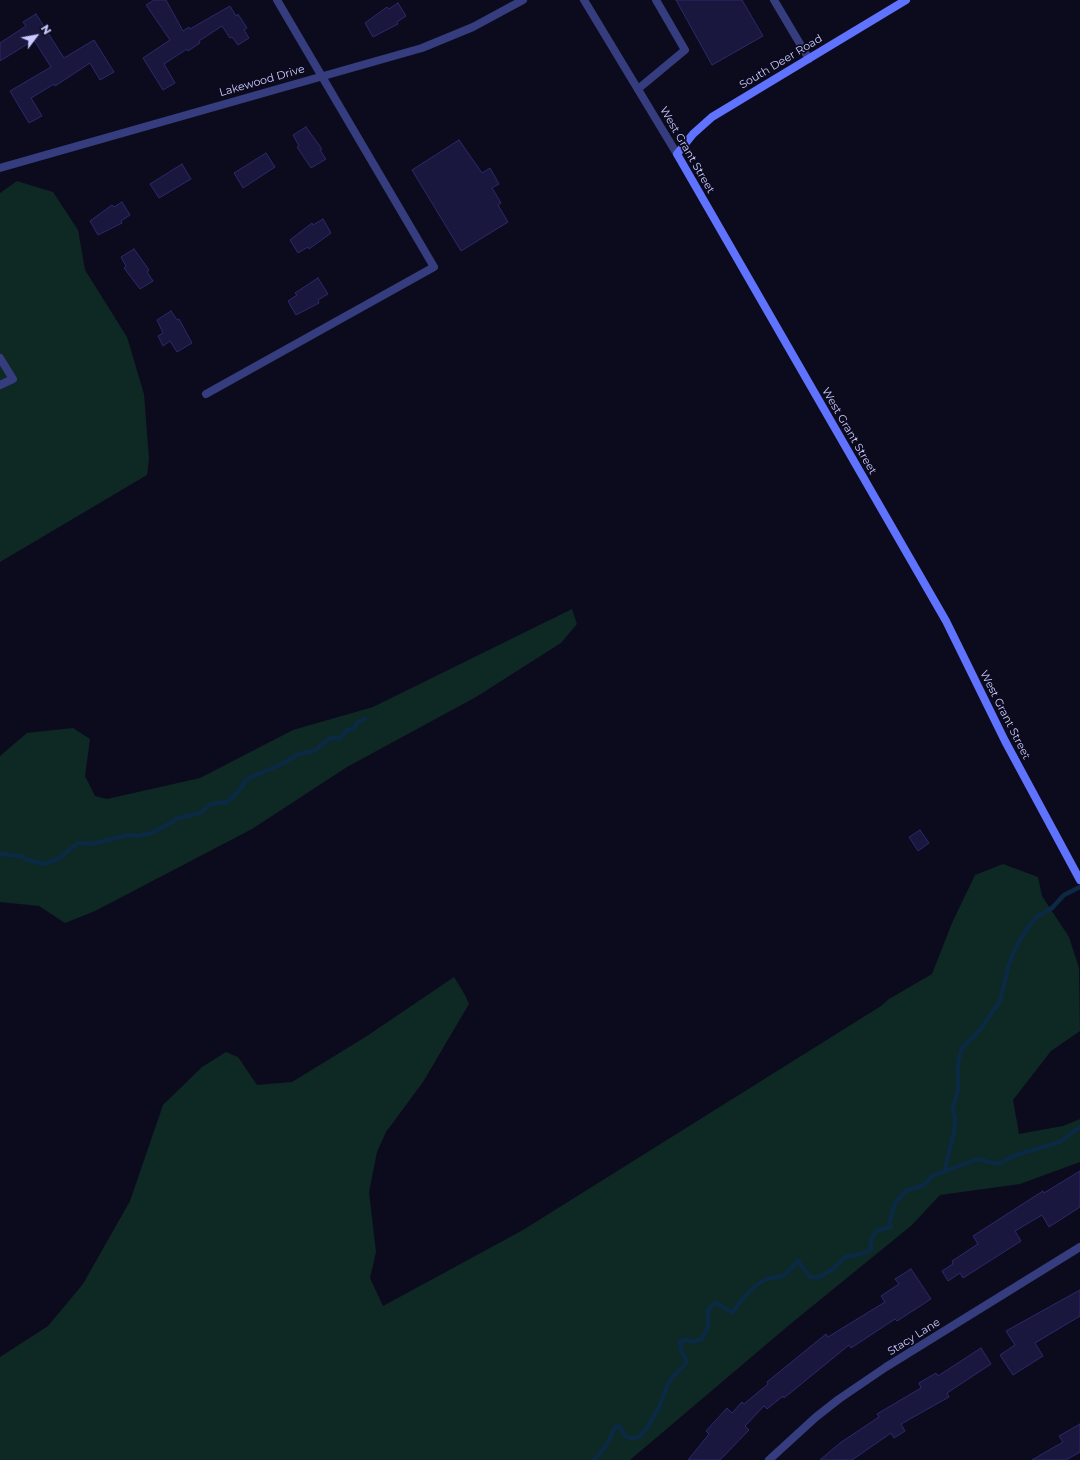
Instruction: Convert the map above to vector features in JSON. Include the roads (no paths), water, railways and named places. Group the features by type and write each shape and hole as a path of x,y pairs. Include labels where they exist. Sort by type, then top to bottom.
{"main road":[{"name":"South Deer Road","path":"677,154 693,134 712,116 906,0"},
{"name":"West Grant Street","path":"677,154 946,621 1005,741 1080,880"}],"street":[{"path":"206,394 434,267 276,0"},
{"name":"Lakewood Drive","path":"0,168 422,48 467,30 523,0"},
{"name":"West Grant Street","path":"584,0 677,154"},
{"path":"638,89 685,50 656,0"},
{"path":"774,0 809,59"},
{"path":"0,358 13,379 0,385"},
{"name":"Stacy Lane","path":"769,1460 838,1399 886,1367 1080,1248"}],"waterway":[{"path":"0,854 21,856 25,859 43,864 58,859 78,843 92,844 128,835 137,836 152,833 179,818 200,813 211,804 227,802 238,792 246,780 280,765 299,754 314,751 330,738 340,738 347,730 353,729 358,722 365,719"},
{"path":"944,1172 954,1132 955,1121 953,1108 958,1090 958,1062 962,1048 980,1030 1000,1001 1009,964 1016,947 1028,927 1038,916 1052,908 1064,895 1080,887"},
{"path":"594,1460 606,1446 615,1427 619,1426 625,1436 630,1438 639,1437 647,1428 658,1409 670,1380 687,1362 681,1350 680,1341 686,1340 693,1342 702,1339 708,1326 708,1310 716,1302 732,1313 754,1287 766,1279 783,1276 798,1261 810,1277 820,1277 834,1268 845,1257 871,1250 871,1240 876,1231 891,1227 890,1221 895,1203 906,1191 924,1185 932,1176 978,1159 998,1164 1016,1155 1060,1142 1080,1127"}]}
